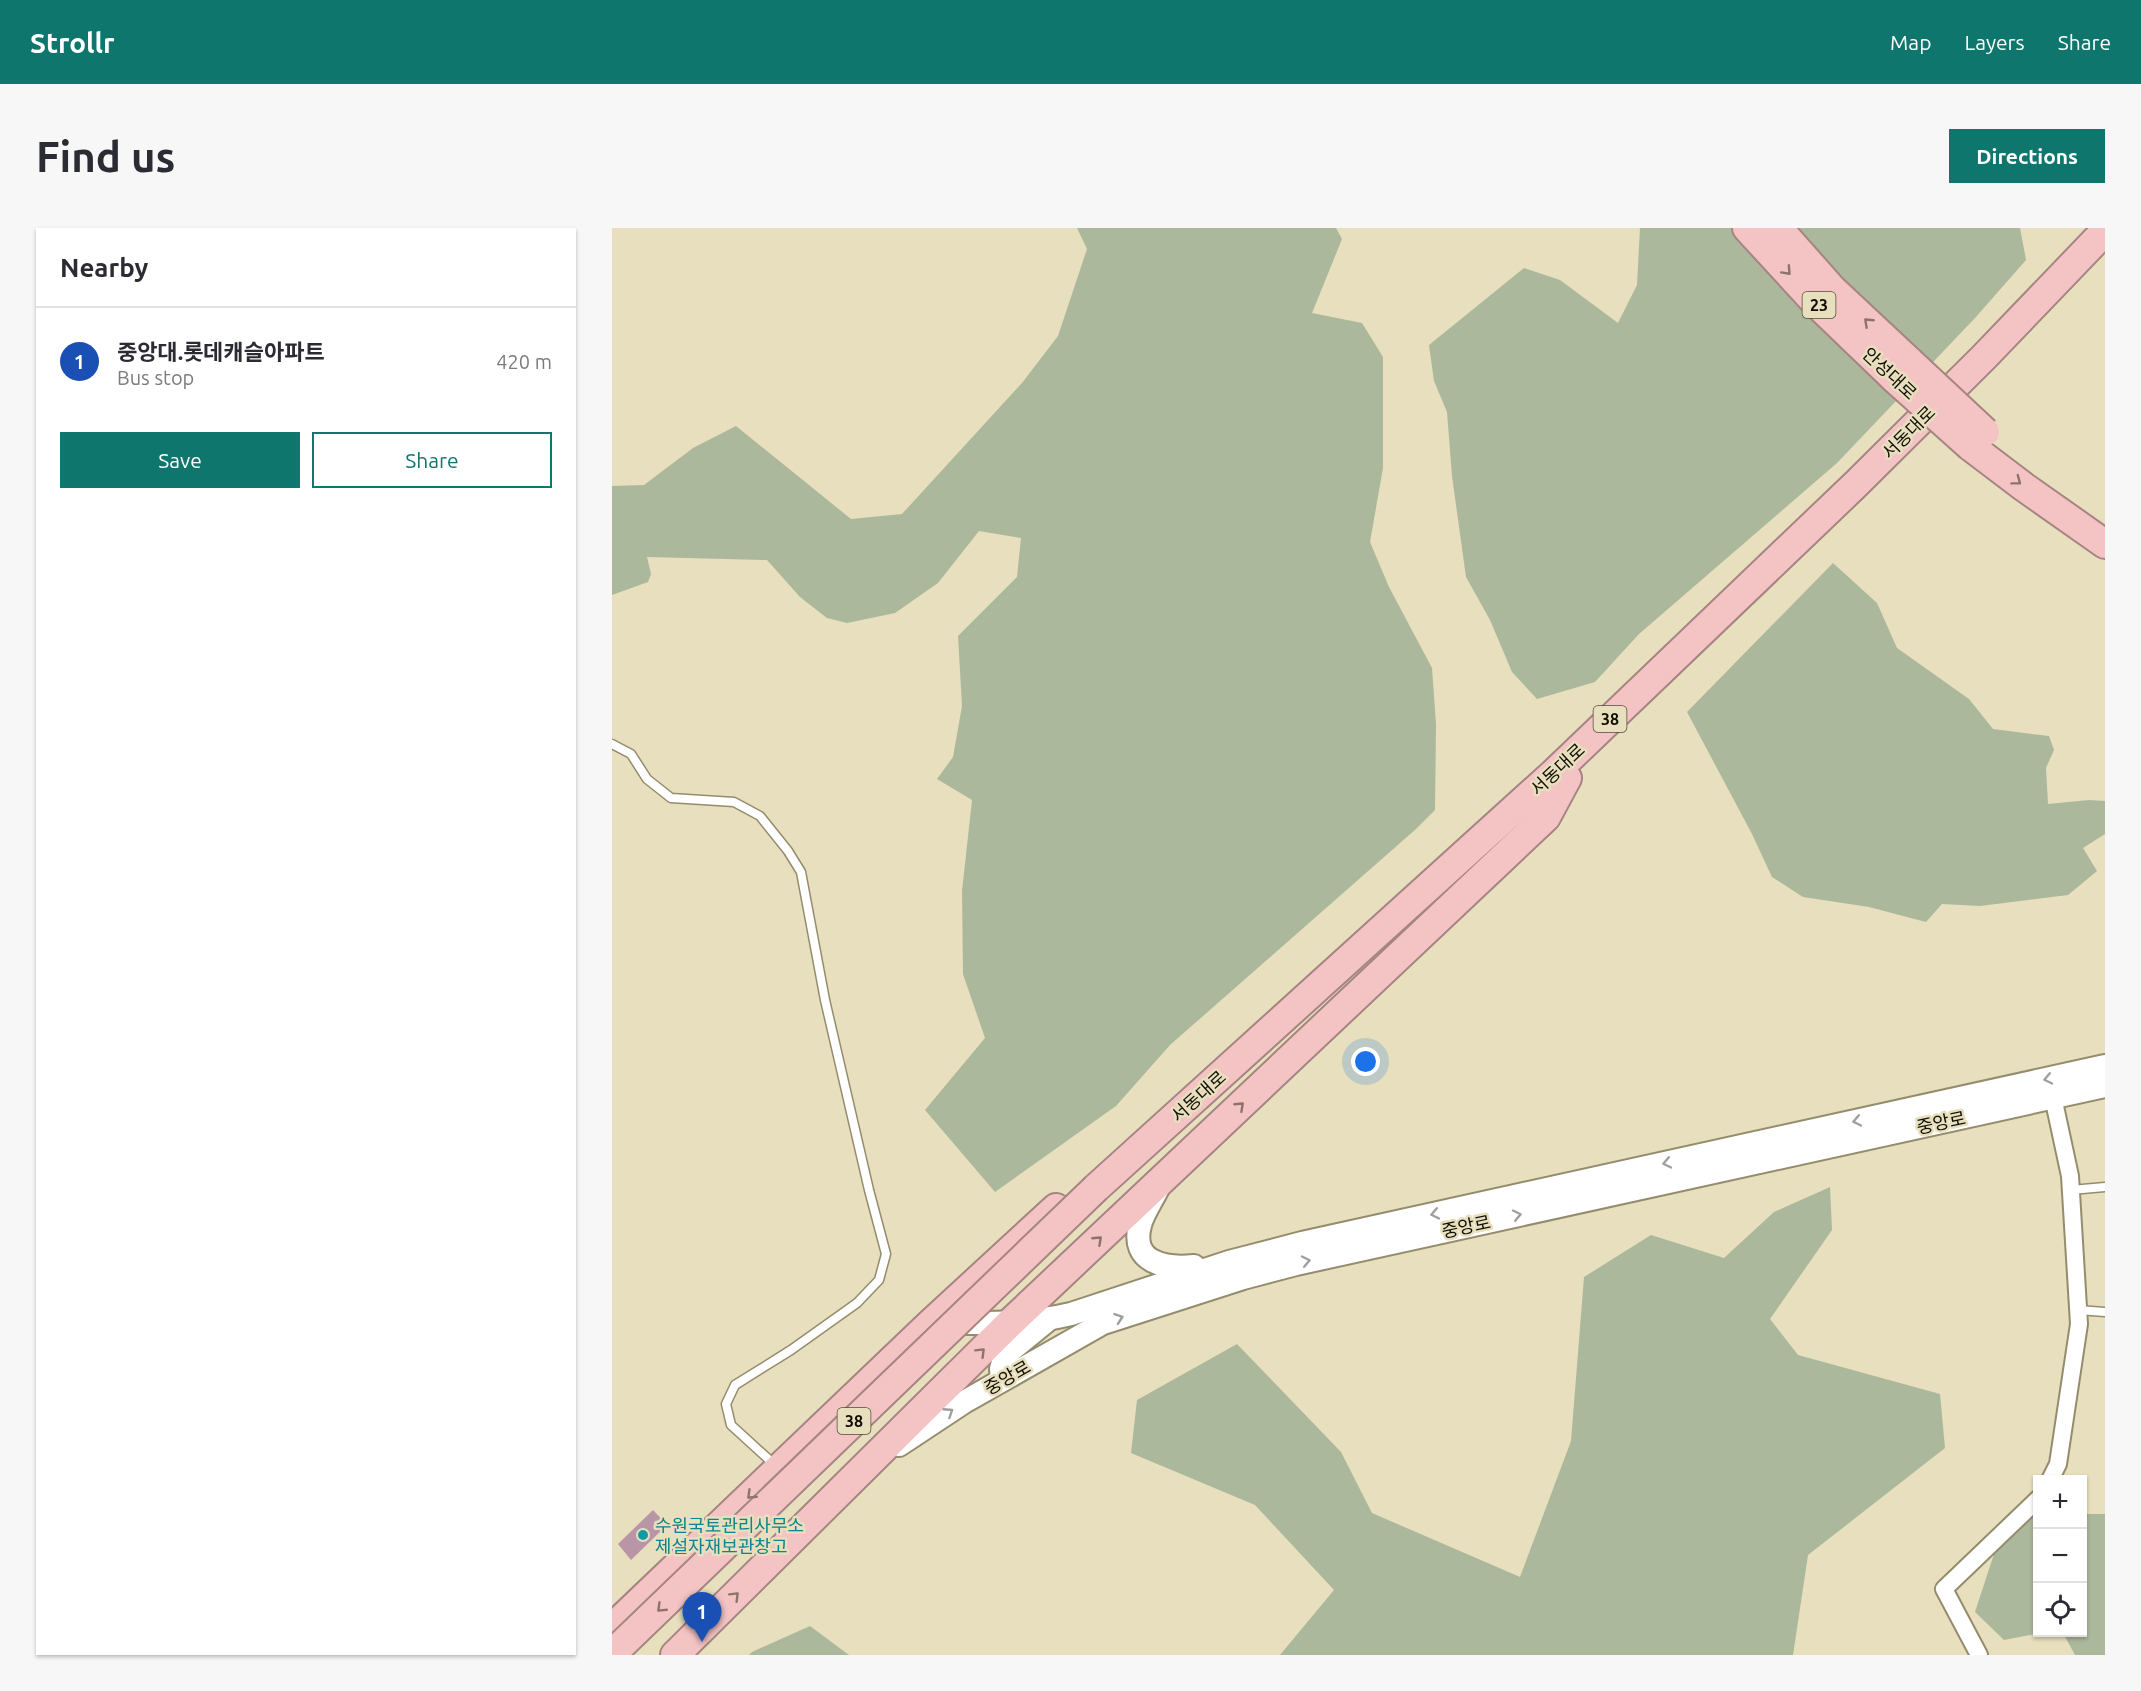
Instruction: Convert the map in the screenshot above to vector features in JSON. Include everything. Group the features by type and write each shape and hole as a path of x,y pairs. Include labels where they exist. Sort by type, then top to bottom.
{"highway":[{"name":"안성대로","path":"1747,228 1815,302 1902,370 2024,486 2105,544"},
{"name":"안성대로","path":"1778,228 1902,370"},
{"name":"서동대로","path":"1105,1192 1412,919 1984,357 2105,231"},
{"name":"서동대로","path":"1560,776 1776,585 1990,375 2105,253"},
{"name":"안성대로","path":"1977,439 2105,521"},
{"path":"677,1654 1010,1323 1546,817 1560,776"},
{"path":"612,1628 930,1323 1511,792 1560,776"},
{"name":"38","path":"612,1654 1105,1192"},
{"name":"38","path":"639,1655 1105,1192"},
{"path":"1036,1227 1025,1251 1043,1268 1072,1264"}],"main road":[{"name":"중앙로","path":"930,1323 1010,1323 1048,1320 1229,1262 1278,1249 2105,1066"},
{"name":"중앙로","path":"865,1467 1002,1380 1103,1323 1243,1278 1296,1263 2105,1086"},
{"path":"1163,1178 1140,1225 1138,1243 1145,1256 1165,1267 1191,1266 1278,1249"},
{"path":"1002,1380 1001,1369 1005,1355 1048,1320"}],"street":[{"path":"2052,1475 2058,1464 2079,1324 2070,1176 2053,1097"},
{"path":"1979,1655 1944,1589 2033,1503"}],"lane":[{"path":"612,744 631,754 646,779 671,798 734,802 760,816 788,851 801,872 825,1000 886,1254 879,1280 857,1303 791,1350 735,1385 726,1404 731,1425 779,1468"},
{"path":"2071,1190 2105,1187"},
{"path":"2078,1310 2105,1312"}],"green space":[{"path":"1077,228 1336,228 1342,239 1312,313 1362,323 1383,357 1383,468 1370,542 1389,587 1432,668 1436,724 1435,810 1170,1045 1116,1106 995,1192 925,1110 985,1038 963,974 962,891 972,800 937,779 953,757 962,706 958,636 1017,577 1021,538 979,531 938,583 895,613 847,623 827,618 800,597 767,560 647,557 651,574 648,582 612,595 612,486 644,485 693,448 736,426 851,519 902,514 1022,383 1058,336 1087,249"},
{"path":"1640,228 2020,228 2026,260 1975,318 1837,463 1639,634 1595,682 1537,699 1512,672 1490,620 1466,577 1452,476 1447,412 1434,381 1429,345 1524,268 1560,280 1618,323 1637,285"},
{"path":"1833,563 1877,603 1897,648 1969,699 1993,729 2049,736 2054,750 2046,768 2048,804 2089,800 2105,801 2105,834 2083,848 2097,871 2068,895 1980,906 1942,904 1926,922 1869,907 1803,897 1772,877 1752,834 1687,712"},
{"path":"1830,1187 1832,1230 1770,1319 1798,1355 1940,1394 1945,1448 1808,1555 1793,1655 1280,1655 1334,1590 1255,1505 1131,1453 1137,1400 1237,1344 1341,1452 1372,1513 1520,1577 1571,1441 1584,1277 1651,1235 1724,1258 1774,1212"},
{"path":"2026,1512 2033,1513 2033,1635 2004,1640 1975,1612 1994,1554"},
{"path":"2087,1514 2105,1514 2105,1655 2075,1655 2065,1637 2087,1637"},
{"path":"810,1626 849,1655 749,1655 752,1652"}],"building":[{"name":"수원국토관리사무소 제설자재보관창고","path":"653,1510 667,1525 631,1560 618,1544"}],"place":[{"name":"수원국토관리사무소 제설자재보관창고","path":"643,1535"},
{"name":"중앙대.롯데캐슬아파트","path":"702,1642"}]}
